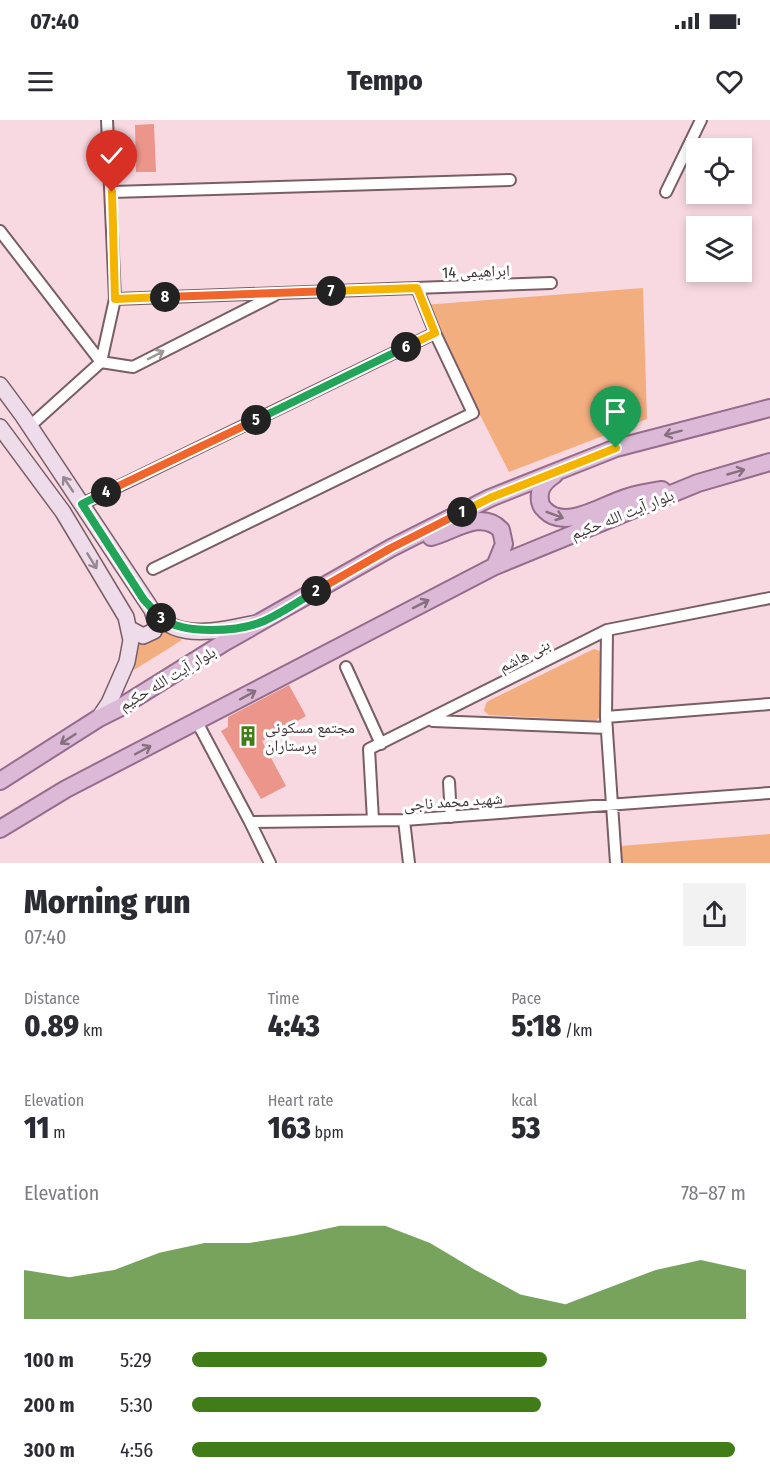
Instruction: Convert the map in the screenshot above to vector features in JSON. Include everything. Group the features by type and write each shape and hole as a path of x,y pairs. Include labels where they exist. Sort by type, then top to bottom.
{"main road":[{"path":"0,385 30,426 152,610 156,623 154,631 143,636 130,629"},
{"name":"بلوار آیت الله حکیم","path":"0,781 99,718 262,621 391,548 490,498 616,448 770,408"},
{"path":"0,427 63,512 126,617 131,640 123,674 99,718"},
{"name":"بلوار آیت الله حکیم","path":"0,829 66,789 495,567 698,483 770,462"},
{"path":"576,463 548,479 540,490 542,507 549,514 564,519 643,493 698,483"},
{"path":"391,548 436,536 479,520 489,520 501,530 504,544 495,567"},
{"path":"152,610 174,627 188,630 221,629 262,621"}],"street":[{"path":"30,426 101,362 115,299 108,120"},
{"path":"666,192 701,120"},
{"path":"112,192 510,180"},
{"path":"0,231 101,362 133,367 279,293"},
{"name":"ابراهیمی 14","path":"115,299 551,283"},
{"path":"153,568 473,413 435,333 417,288"},
{"path":"82,504 435,333"},
{"name":"بنی هاشم","path":"381,744 607,630 770,598"},
{"path":"607,630 607,723 616,863"},
{"path":"346,667 381,744 369,749 373,820"},
{"path":"429,721 607,723 770,704"},
{"path":"197,722 270,863"},
{"path":"448,782 451,817"},
{"name":"شهید محمد ناجی","path":"250,822 404,820 770,792"},
{"path":"404,820 409,863"}],"shaded area":[{"path":"643,288 647,419 509,472 424,305"},
{"path":"161,630 182,640 134,670 138,645 153,639"},
{"path":"594,649 600,651 604,656 600,717 595,721 489,715 484,711 486,703 490,700"},
{"path":"770,834 770,863 622,863 620,846"}],"building":[{"path":"154,124 156,172 136,172 135,125"},
{"name":"مجتمع مسکونی پرستاران","path":"289,685 306,716 262,741 286,786 261,799 221,731 228,727 228,717"}],"place":[{"name":"مجتمع مسکونی پرستاران","path":"248,736"}],"route":[{"path":"112,192 115,299 417,288 435,333 82,504 144,600 154,613 174,627 188,630 221,629 262,621 391,548 490,498 616,448"}]}
